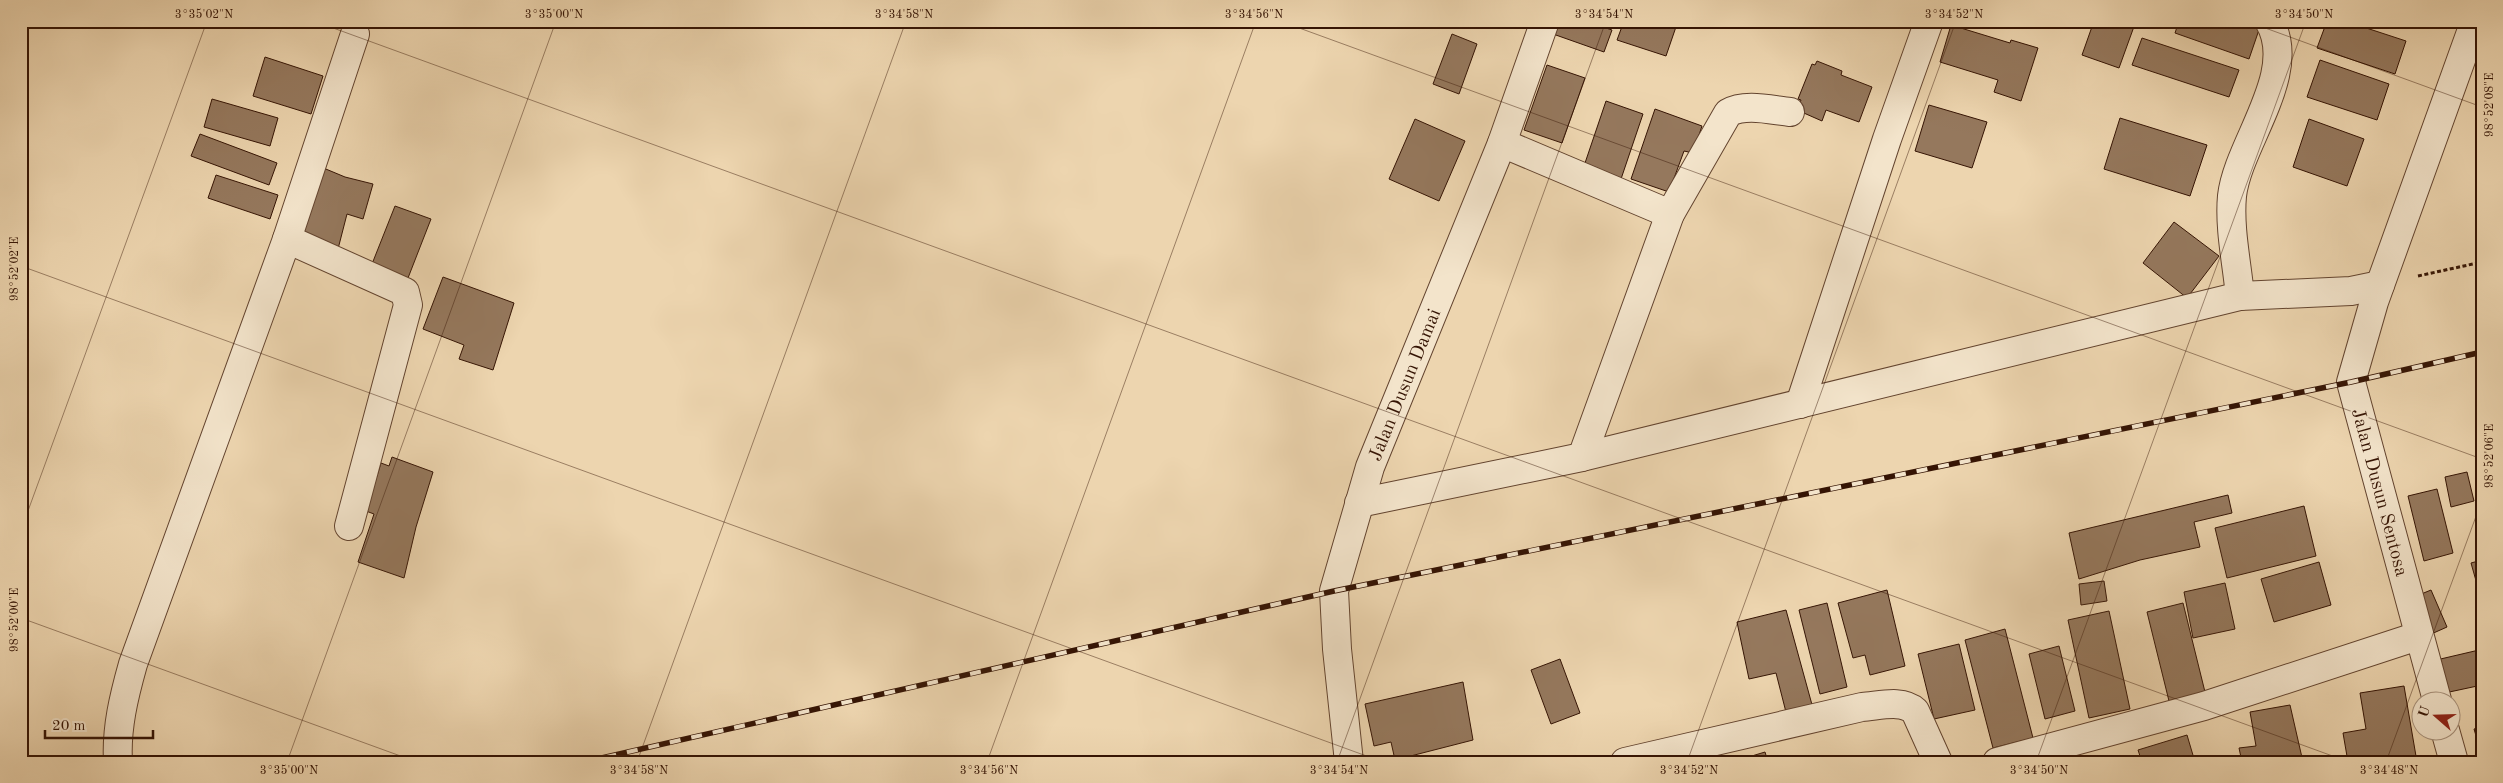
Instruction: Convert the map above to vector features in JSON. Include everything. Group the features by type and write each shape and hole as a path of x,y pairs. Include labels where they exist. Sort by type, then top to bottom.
{"street":[{"name":"Jalan Dusun Damai","path":"1349,762 1336,649 1334,591 1370,467 1502,144 1545,21"},
{"path":"1800,404 1887,139 1929,21"},
{"path":"2240,296 2232,195 2277,69 2278,52 2275,30 2269,21"},
{"name":"Jalan Dusun Sentosa","path":"2434,690 2351,382 2380,285 2475,21"},
{"path":"118,762 117,749 122,706 133,664 287,239 355,34"},
{"path":"1582,457 1670,214 1728,113 1735,109 1746,108 1790,112"},
{"path":"1502,144 1670,214"},
{"path":"287,239 405,292 408,305 349,526"},
{"path":"1359,503 1582,457 2240,296 2351,291 2380,285"},
{"path":"1997,762 2204,706 2418,636"},
{"path":"1625,762 1862,707 1894,704 1909,705 1915,712 1938,762"},
{"path":"2448,740 2454,762"}],"path":[{"path":"2380,285 2482,262"}],"building":[{"path":"1557,21 1585,21 1612,30 1604,52 1553,34"},
{"path":"1624,21 1678,21 1666,56 1617,40"},
{"path":"2094,21 2136,21 2119,68 2082,55"},
{"path":"2179,21 2262,21 2249,59 2175,33"},
{"path":"2327,21 2345,21 2406,41 2395,74 2317,48"},
{"path":"1951,25 2010,43 2011,40 2038,48 2021,101 1994,92 1998,80 1940,62"},
{"path":"1452,34 1477,44 1459,94 1433,84"},
{"path":"2142,38 2239,70 2229,97 2132,65"},
{"path":"265,57 323,76 311,114 253,96"},
{"path":"2320,60 2389,84 2377,120 2307,97"},
{"path":"1817,61 1842,71 1841,75 1872,87 1859,122 1826,110 1822,121 1797,110 1801,100 1798,99 1812,64 1815,65"},
{"path":"1547,65 1585,78 1562,143 1524,130"},
{"path":"212,99 278,118 270,146 204,127"},
{"path":"1606,101 1643,114 1621,179 1584,166"},
{"path":"1929,105 1987,122 1972,168 1915,151"},
{"path":"1655,109 1702,126 1693,153 1684,151 1669,192 1631,179"},
{"path":"2120,118 2207,145 2190,196 2104,169"},
{"path":"1415,119 1465,141 1439,201 1389,179"},
{"path":"2309,119 2364,139 2347,186 2293,167"},
{"path":"200,134 277,163 269,185 191,156"},
{"path":"321,167 345,177 373,184 363,219 347,214 338,249 298,236"},
{"path":"216,175 278,195 270,219 208,198"},
{"path":"395,206 431,219 408,278 372,264"},
{"path":"2174,222 2219,256 2187,298 2143,263"},
{"path":"443,277 514,303 493,370 459,359 464,345 423,329"},
{"path":"392,457 433,472 416,527 404,578 358,562 374,514 366,511 381,463 389,466"},
{"path":"2467,472 2474,501 2451,507 2445,477"},
{"path":"2437,489 2453,553 2424,561 2408,496"},
{"path":"2228,495 2232,513 2194,522 2200,547 2140,560 2079,579 2069,533"},
{"path":"2304,506 2316,556 2227,578 2215,528"},
{"path":"2482,560 2482,602 2471,563"},
{"path":"2319,562 2331,605 2274,622 2261,579"},
{"path":"2104,581 2107,601 2081,605 2079,584"},
{"path":"2225,583 2235,629 2193,638 2184,592"},
{"path":"1887,590 1905,666 1870,675 1865,655 1853,658 1838,603"},
{"path":"2431,590 2447,627 2429,635 2414,597"},
{"path":"1827,603 1847,687 1820,694 1799,610"},
{"path":"2183,603 2205,692 2169,701 2147,612"},
{"path":"1786,610 1814,712 1788,720 1776,673 1749,679 1737,622"},
{"path":"2109,611 2130,709 2089,718 2068,620"},
{"path":"2005,629 2033,738 1993,748 1965,640"},
{"path":"1959,644 1975,710 1934,719 1918,654"},
{"path":"2059,646 2075,711 2045,719 2029,654"},
{"path":"2479,650 2482,663 2482,685 2459,690 2439,690 2432,661"},
{"path":"1560,659 1580,713 1551,724 1531,670"},
{"path":"1463,682 1473,740 1395,760 1391,742 1374,746 1365,704"},
{"path":"2404,686 2410,721 2410,740 2413,740 2417,762 2348,762 2343,733 2366,729 2360,693"},
{"path":"2290,705 2303,762 2242,762 2239,748 2256,746 2250,712"},
{"path":"2482,727 2482,756 2474,729"},
{"path":"2187,735 2195,762 2142,762 2138,750"},
{"path":"1765,752 1768,762 1732,762"}],"railway":[{"path":"584,762 1334,591 2351,382 2482,352"}]}
